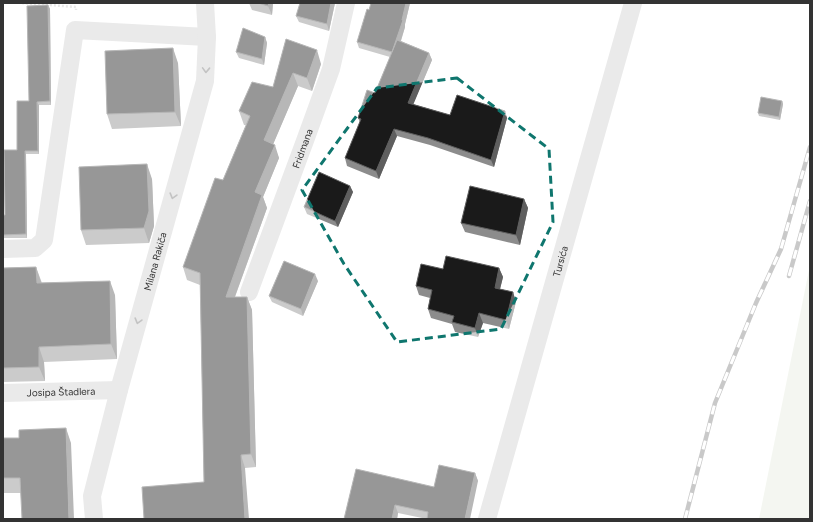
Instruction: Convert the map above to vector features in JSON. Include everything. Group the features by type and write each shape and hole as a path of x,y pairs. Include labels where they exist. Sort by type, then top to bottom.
{"street":[{"name":"Milana Rakiča","path":"94,519 92,496 119,390 205,81 207,37 205,3"},
{"name":"Fridmana","path":"249,292 331,69 346,3"},
{"name":"Tursića","path":"487,519 633,3"},
{"path":"3,249 35,248 44,240 75,30 207,37"},
{"name":"Josipa Štadlera","path":"3,393 119,390"},
{"path":"86,519 92,496"}],"path":[{"path":"22,3 76,7 75,30"}],"highlighted area":[{"path":"457,78 549,149 553,222 501,329 397,342 344,264 302,190 377,88"}],"shaded area":[{"path":"810,265 810,519 759,519"}],"building":[{"path":"258,3 269,3 268,6"},
{"path":"300,3 331,3 327,24 296,16"},
{"path":"371,3 406,3 403,20 392,52 357,42 367,9 369,10"},
{"path":"48,5 50,101 37,102 38,151 25,151 26,234 3,235 3,215 5,215 4,150 17,150 17,101 29,101 27,6"},
{"path":"243,28 265,37 262,59 236,52"},
{"path":"286,39 317,50 307,78 293,73 264,140 275,145 255,192 262,195 226,297 247,297 251,454 241,455 245,519 144,519 142,487 204,482 200,273 183,267 215,178 223,180 250,116 239,111 252,82 273,87"},
{"path":"397,40 429,53 408,103 450,115 457,95 505,111 491,160 428,138 394,129 376,171 345,158 361,119 358,118 367,90 375,93"},
{"path":"173,48 175,112 107,114 105,51"},
{"path":"761,97 782,101 779,117 758,113"},
{"path":"147,164 149,211 144,228 81,230 79,167"},
{"path":"319,172 350,186 335,221 304,207"},
{"path":"470,186 524,199 516,235 461,223"},
{"path":"446,256 499,268 495,288 513,292 506,320 479,313 475,328 452,322 454,316 428,309 432,290 416,286 421,264 443,269"},
{"path":"284,261 315,274 301,309 269,296"},
{"path":"36,267 37,283 110,281 111,344 39,347 39,367 3,368 3,268"},
{"path":"66,428 69,519 22,519 20,478 3,478 3,438 19,438 19,430"},
{"path":"439,465 475,473 465,519 427,519 428,512 395,505 392,519 344,519 356,469 434,487"}],"railway":[{"path":"685,519 715,403 756,303 781,249 810,147"},
{"path":"789,276 810,201"}]}
